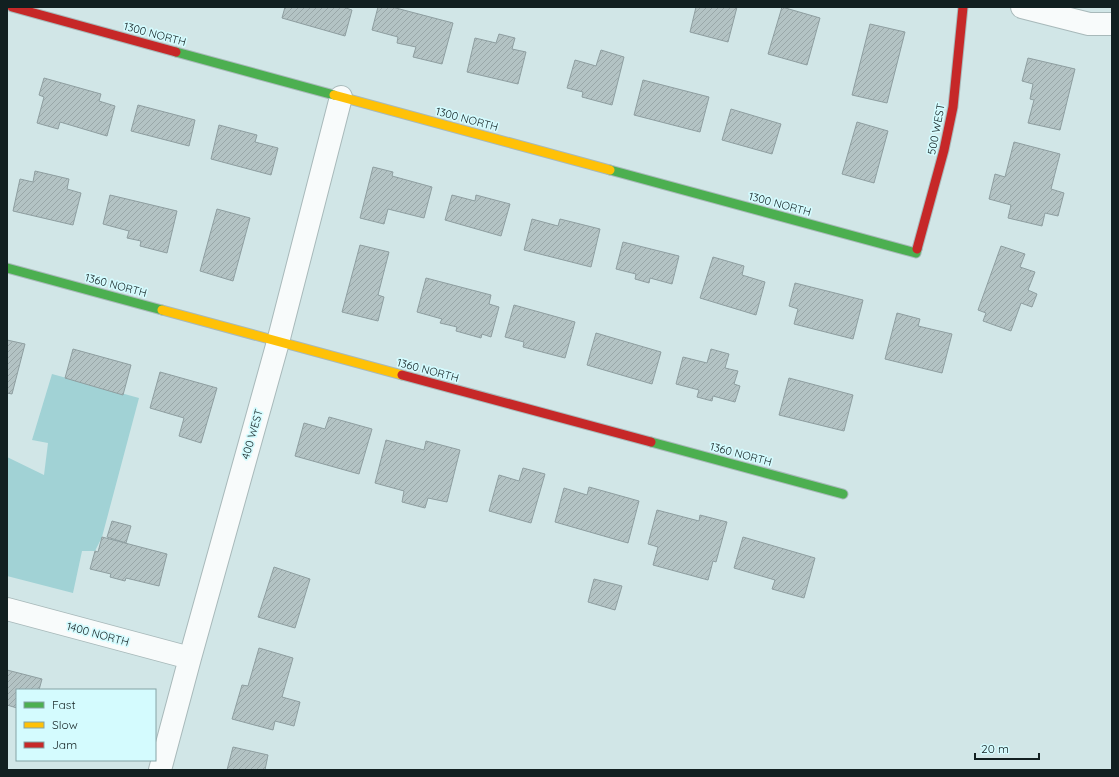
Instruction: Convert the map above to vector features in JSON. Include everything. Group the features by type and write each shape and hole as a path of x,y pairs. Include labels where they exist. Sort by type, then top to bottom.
{"street":[{"name":"1300 NORTH","path":"12,7 916,253"},
{"name":"500 WEST","path":"916,253 944,150 953,107 963,7"},
{"path":"1022,7 1089,24 1112,24"},
{"name":"400 WEST","path":"160,770 278,342 341,97"},
{"name":"1360 NORTH","path":"7,268 843,494"},
{"name":"1400 NORTH","path":"7,609 190,658"}],"shaded area":[{"path":"52,374 139,398 102,537 95,551 82,551 73,593 7,576 7,457 44,475 48,443 32,440"}],"building":[{"path":"285,7 343,7 352,10 345,36 282,18"},
{"path":"378,7 392,7 453,23 442,64 413,57 416,47 397,43 398,37 372,30"},
{"path":"696,7 737,7 728,42 690,32"},
{"path":"782,7 820,18 807,65 768,54"},
{"path":"870,24 905,32 887,103 852,95"},
{"path":"499,34 515,38 512,49 526,52 518,84 467,72 475,38 496,43"},
{"path":"601,50 624,57 612,105 582,97 583,92 567,88 575,60 596,66"},
{"path":"1028,58 1075,69 1060,130 1028,123 1034,100 1030,99 1033,84 1022,81"},
{"path":"44,78 101,94 99,101 115,106 107,136 60,122 58,129 37,123 44,97 39,95"},
{"path":"643,80 709,97 700,132 634,115"},
{"path":"138,105 195,120 189,146 131,131"},
{"path":"731,109 781,124 772,154 722,140"},
{"path":"857,122 888,131 874,183 842,174"},
{"path":"219,125 257,135 255,142 278,148 271,175 211,159"},
{"path":"1014,142 1060,154 1051,189 1064,193 1058,216 1045,213 1042,226 1008,218 1011,205 989,199 995,174 1005,177"},
{"path":"373,167 393,172 392,176 432,187 424,218 388,209 384,224 360,218"},
{"path":"35,171 69,179 67,189 81,193 73,225 13,211 20,179 33,182"},
{"path":"110,195 177,211 167,253 140,246 141,241 127,238 129,231 103,224"},
{"path":"452,195 475,201 476,195 510,204 501,236 445,220"},
{"path":"217,209 250,218 233,281 200,271"},
{"path":"532,219 558,226 560,219 600,229 591,267 524,250"},
{"path":"623,242 679,256 672,284 650,278 649,283 635,279 636,274 616,269"},
{"path":"360,245 389,252 378,295 384,297 378,321 342,312"},
{"path":"1001,246 1025,254 1020,267 1035,272 1028,290 1037,294 1032,307 1021,303 1011,331 983,321 986,313 978,310"},
{"path":"713,257 744,266 742,275 765,282 756,315 700,298"},
{"path":"426,278 491,295 489,304 499,307 491,337 482,334 481,338 456,331 457,327 440,323 442,319 417,312"},
{"path":"795,283 863,300 853,339 794,324 798,309 789,306"},
{"path":"514,305 575,322 565,358 523,347 524,342 505,337"},
{"path":"897,313 920,319 918,326 952,334 942,373 885,359"},
{"path":"596,333 661,352 652,384 587,365"},
{"path":"7,340 25,344 12,394 7,393"},
{"path":"73,349 131,365 123,395 65,378"},
{"path":"711,349 729,354 725,368 738,371 734,384 740,386 735,402 713,396 712,401 697,397 699,390 676,384 683,357 707,363"},
{"path":"160,372 217,388 201,443 179,436 184,418 150,408"},
{"path":"789,378 853,395 844,431 779,415"},
{"path":"329,417 372,429 359,474 295,456 304,423 325,429"},
{"path":"386,440 424,450 426,441 460,450 447,502 428,498 425,508 402,502 404,491 375,483"},
{"path":"523,468 545,474 531,523 489,511 499,475 519,481"},
{"path":"589,487 639,501 628,543 555,522 564,488 587,495"},
{"path":"657,510 699,521 700,515 727,522 716,562 713,561 708,580 653,565 658,547 648,544"},
{"path":"112,521 131,526 126,543 107,537"},
{"path":"102,537 167,554 159,586 126,578 125,581 110,577 111,574 90,569 95,551 98,552"},
{"path":"743,537 815,558 804,598 772,589 775,580 734,568"},
{"path":"274,567 310,579 295,628 258,617"},
{"path":"594,579 622,586 615,610 588,602"},
{"path":"259,648 293,658 282,697 300,702 294,726 275,721 273,730 232,719 242,685 248,686"},
{"path":"7,670 42,679 39,689 16,689 16,708 7,705"},
{"path":"233,747 268,755 265,770 227,770"}],"traffic: fast":[{"path":"176,52 334,95"},
{"path":"610,170 916,253 917,249"},
{"path":"7,268 162,310"},
{"path":"651,442 843,494"}],"traffic: slow":[{"path":"334,95 610,170"},
{"path":"162,310 402,375"}],"traffic: jam":[{"path":"12,7 176,52"},
{"path":"917,249 944,150 953,107 963,7"},
{"path":"402,375 651,442"}]}
